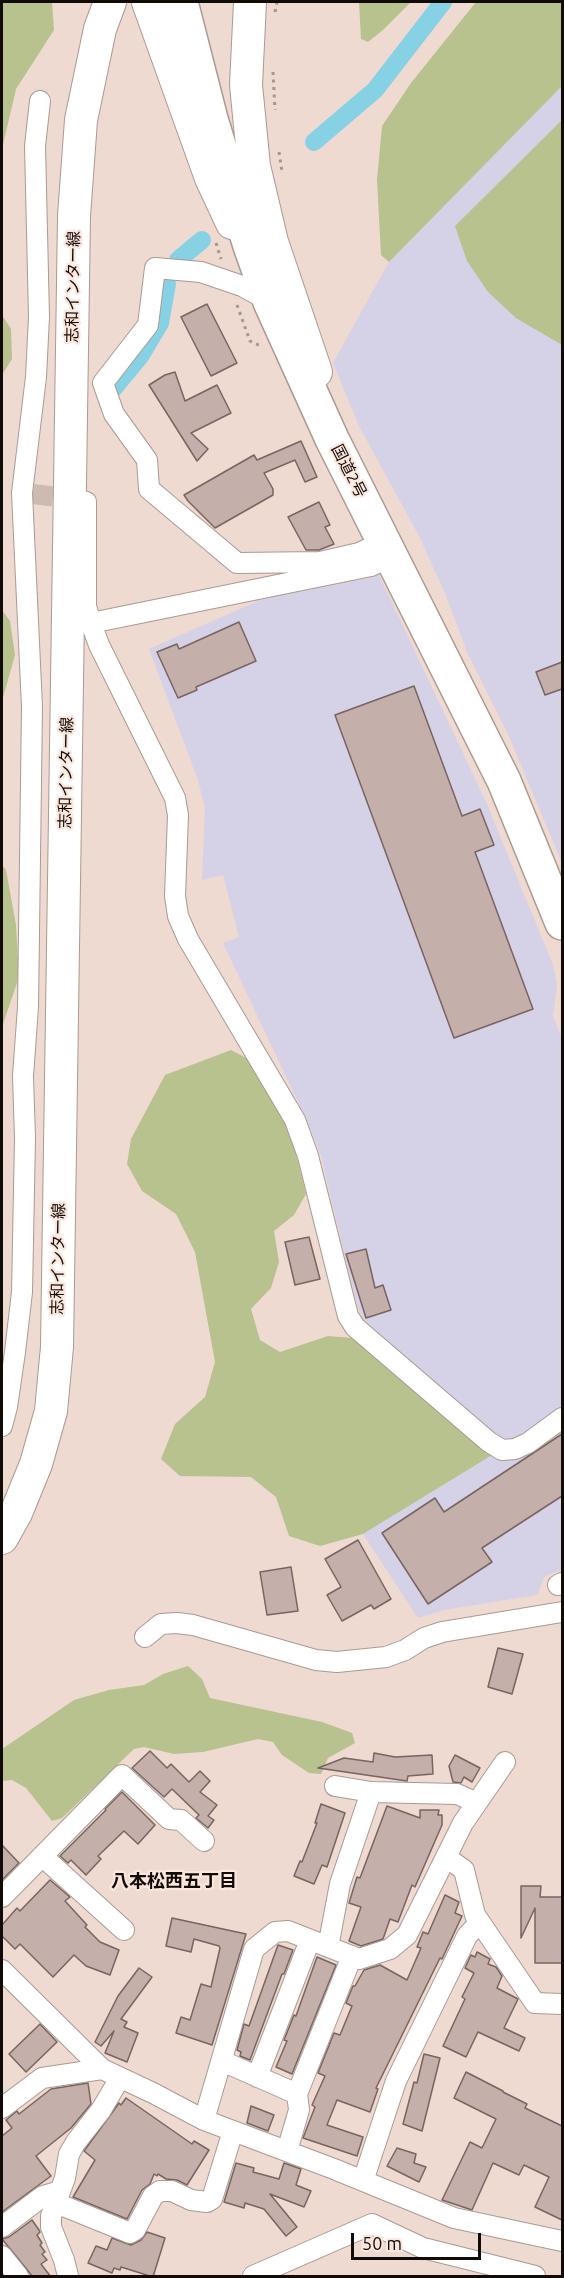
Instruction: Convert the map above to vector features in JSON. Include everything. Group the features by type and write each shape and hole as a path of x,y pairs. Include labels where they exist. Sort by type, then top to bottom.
{"highway":[{"name":"国道2号","path":"182,2 211,118 250,246 270,302 332,439 504,781 562,923"}],"main road":[{"name":"志和インター線","path":"2,1496 19,1455 32,1402 38,1338 58,217 64,128 73,70 92,2"},
{"name":"志和インター線","path":"2,1538 16,1513 36,1464 51,1411 57,1347 75,206 81,120 100,30 110,2"},
{"path":"148,2 211,178 270,302"},
{"path":"262,11 246,84 254,166 272,242 314,367 353,460 392,542 415,601"}],"street":[{"path":"2,1426 14,1363 22,1292 26,1138 23,1076 28,1007 32,707 28,494 39,317 35,146 40,100"},
{"path":"270,302 242,286 201,272 156,268 148,325 103,383 114,414 147,460 149,489 237,563 320,562 389,549"},
{"path":"83,501 86,502 86,606 91,623 99,645 175,798 178,815 175,896 178,916 188,939 295,1120 308,1156 348,1316 355,1327 489,1442 502,1450 515,1449 528,1443 562,1418"},
{"path":"91,623 370,566 389,549"},
{"path":"146,1637 161,1624 193,1625 316,1660 337,1662 386,1657 405,1650 424,1638 442,1632 562,1612"},
{"path":"204,2120 254,1949 275,1932 288,1931 358,1959 390,1949 407,1935 463,1823 505,1762"},
{"path":"2,1897 122,1775 169,1819 180,1820 204,1841"},
{"path":"334,1785 371,1792 457,1794 477,1803"},
{"path":"257,2077 319,1943 371,1792"},
{"path":"42,1856 124,1930"},
{"path":"446,1857 464,1870 475,1915 535,2003 562,2004"},
{"path":"363,2181 396,2081 467,1936 480,1922"},
{"path":"286,2151 299,2110 297,2094 352,1956"},
{"path":"2,1971 102,2069 204,2120 454,2218 562,2241"},
{"path":"222,2061 297,2094"},
{"path":"2,2108 32,2083 42,2078 102,2069"},
{"path":"68,2277 51,2227 51,2216 72,2148 101,2110 120,2078"},
{"path":"2,2227 43,2196 58,2197 130,2233 135,2230 153,2196 160,2191 172,2191 191,2200 207,2202 212,2199 233,2131"},
{"path":"253,2277 372,2224 423,2248 535,2277"},
{"path":"2,2256 18,2277"}],"path":[{"path":"262,11 277,2"},
{"path":"272,61 275,116"},
{"path":"278,148 284,181"}],"shaded area":[{"path":"562,86 562,863 508,734 468,654 445,593 419,536 359,426 333,363 389,262"},
{"path":"378,573 487,804 553,965 557,986 553,1016 562,1038 562,1407 525,1436 512,1441 500,1440 362,1319 355,1299 321,1156 307,1121 223,943 239,937 223,875 202,880 205,808 198,780 149,649 265,598 369,578"},
{"path":"562,1428 562,1570 545,1576 537,1595 444,1610 418,1618 363,1534 492,1455 516,1459"}],"green space":[{"path":"2,2 52,2 54,30 16,89 2,149"},
{"path":"359,2 411,2 368,42 361,39"},
{"path":"476,2 562,2 562,86 389,262 381,255 377,180 382,126 411,83"},
{"path":"562,120 562,345 516,318 488,292 467,261 455,226"},
{"path":"2,315 11,329 12,359 2,375"},
{"path":"2,610 10,621 15,655 2,701"},
{"path":"2,865 6,870 16,925 19,977 2,1027"},
{"path":"231,1050 248,1059 289,1126 306,1194 294,1215 274,1231 279,1262 271,1288 251,1309 260,1340 280,1352 328,1336 353,1338 492,1455 363,1534 320,1546 289,1536 276,1497 251,1477 180,1476 161,1459 175,1424 205,1397 215,1362 195,1252 176,1214 142,1191 127,1164 131,1139 165,1075"},
{"path":"188,1666 202,1679 210,1698 322,1722 352,1733 355,1743 328,1758 321,1774 309,1773 282,1755 273,1742 258,1739 203,1752 174,1754 144,1747 134,1749 62,1818 52,1821 26,1788 12,1780 2,1781 2,1749 74,1700 109,1690 144,1685 163,1674"}],"building":[{"path":"207,304 237,363 211,376 181,317"},
{"path":"175,372 185,401 217,385 231,413 191,433 208,449 197,461 149,385"},
{"path":"301,441 317,477 305,482 295,460 264,473 273,489 273,495 215,528 184,495 254,455 257,460"},
{"path":"319,502 330,525 325,527 334,544 319,550 306,550 288,517"},
{"path":"239,622 256,661 196,687 197,690 178,698 157,652 177,644 179,649"},
{"path":"562,662 562,689 545,695 536,672"},
{"path":"414,686 462,816 480,809 494,845 475,852 533,1009 454,1038 335,715"},
{"path":"309,1237 320,1279 295,1285 285,1242"},
{"path":"366,1249 375,1288 383,1285 391,1310 366,1318 346,1254"},
{"path":"562,1434 562,1496 482,1548 492,1562 428,1604 382,1533 435,1498 444,1512"},
{"path":"358,1540 391,1599 374,1609 371,1605 342,1621 327,1595 341,1587 325,1559"},
{"path":"291,1567 298,1611 267,1615 260,1572"},
{"path":"498,1648 523,1654 512,1694 488,1687"},
{"path":"150,1751 167,1768 171,1764 189,1782 200,1771 210,1781 200,1792 217,1805 208,1816 214,1820 208,1828 196,1818 199,1815 172,1789 164,1797 132,1768"},
{"path":"374,1753 395,1757 432,1755 433,1774 408,1776 407,1781 318,1768 344,1758 373,1762"},
{"path":"455,1755 480,1768 472,1782 464,1777 461,1783 453,1782 449,1766"},
{"path":"122,1792 155,1825 138,1844 124,1831 98,1856 101,1859 86,1875 71,1860 68,1863 60,1856"},
{"path":"321,1804 345,1813 327,1867 322,1865 314,1884 294,1876 317,1823 315,1823"},
{"path":"387,1806 420,1818 420,1810 439,1810 438,1815 442,1815 442,1825 415,1887 412,1885 398,1922 390,1919 383,1939 361,1946 349,1941 361,1907 349,1903 357,1877 360,1878"},
{"path":"2,1845 19,1863 2,1880"},
{"path":"50,1880 70,1897 65,1901 87,1925 85,1927 100,1942 119,1950 110,1975 86,1966 74,1955 53,1977 20,1944 15,1949 2,1936 2,1925 17,1908 20,1911"},
{"path":"521,1886 541,1886 540,1897 562,1897 562,1963 535,1963 535,1908 521,1938"},
{"path":"445,1895 459,1902 455,1913 462,1916 376,2088 378,2089 370,2112 337,2100 327,2125 363,2137 357,2156 303,2138 315,2107 312,2105 325,2076 318,2073 334,2033 340,2035 352,2006 346,2003 353,1986 364,1970 380,1965 407,1980 421,1948 417,1947 423,1932 428,1934"},
{"path":"172,1918 246,1934 212,2045 176,2033 181,2017 190,2020 201,1984 211,1987 220,1948 194,1939 191,1952 166,1946"},
{"path":"278,1945 293,1950 250,2060 240,2056 241,2052 237,2050 244,2024 249,2026"},
{"path":"477,1952 490,1959 488,1964 496,1967 502,1976 497,1988 518,1999 504,2028 525,2038 519,2051 478,2032 466,2057 443,2046 465,1999 462,1997 474,1973 465,1968 471,1955 475,1957"},
{"path":"317,1957 336,1965 292,2074 276,2067 287,2041 284,2040 294,2015 296,2016"},
{"path":"139,1968 152,1977 121,2019 127,2022 124,2027 138,2033 127,2062 105,2053 114,2031 101,2046 95,2042 118,1996"},
{"path":"40,2024 57,2042 26,2072 9,2054"},
{"path":"424,2054 440,2058 422,2131 403,2124"},
{"path":"466,2072 527,2104 525,2108 562,2126 562,2220 535,2207 549,2177 524,2165 519,2175 493,2163 472,2210 442,2200 470,2142 482,2148 496,2119 454,2098"},
{"path":"88,2083 91,2104 71,2128 36,2156 51,2176 2,2212 2,2136 12,2128 6,2120 17,2111 19,2114 51,2089"},
{"path":"126,2098 192,2144 194,2141 209,2150 187,2185 154,2174 150,2184 142,2190 127,2219 73,2197 95,2160 84,2151 119,2103 121,2105"},
{"path":"251,2106 274,2115 268,2131 247,2123"},
{"path":"397,2148 416,2154 414,2163 426,2167 419,2182 387,2166"},
{"path":"236,2163 254,2168 253,2172 279,2179 284,2163 301,2169 296,2185 311,2191 304,2207 270,2194 297,2227 286,2236 264,2209 245,2203 244,2208 224,2202"},
{"path":"32,2220 40,2232 37,2235 45,2252 42,2254 47,2260 41,2264 51,2277 33,2277 2,2239 9,2237"},
{"path":"147,2232 165,2238 153,2277 121,2267 120,2270 114,2268 112,2273 88,2263 96,2246 107,2250 112,2238 131,2245 141,2240"}],"waterway":[{"path":"314,142 375,90 443,2"},
{"path":"178,260 202,240"},
{"path":"113,389 141,355 160,323 167,284"}],"tunnel":[{"path":"33,494 80,500"}],"district":[{"name":"八本松西五丁目","path":"174,1881"}]}
